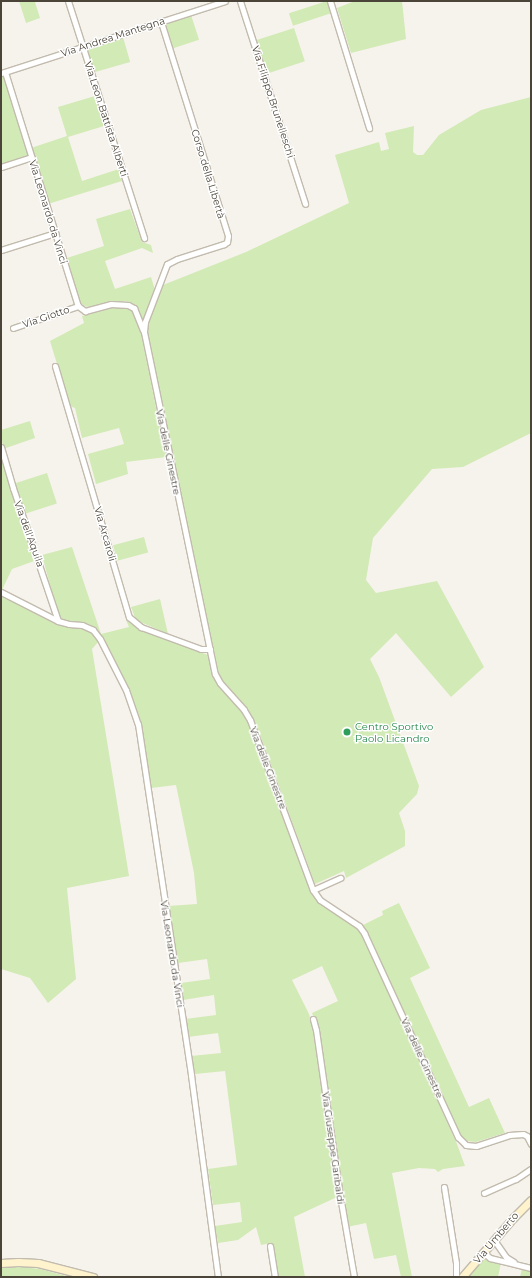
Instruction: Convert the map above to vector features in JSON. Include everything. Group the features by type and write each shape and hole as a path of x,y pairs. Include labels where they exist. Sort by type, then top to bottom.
{"main road":[{"name":"Via Umberto","path":"463,1277 494,1240 531,1200"},
{"path":"1,1263 38,1263 93,1277"}],"street":[{"name":"Via Leon Battista Alberti","path":"68,1 144,238"},
{"name":"Via Andrea Mantegna","path":"3,72 226,1"},
{"name":"Via Filippo Brunelleschi","path":"240,1 305,204"},
{"path":"330,1 369,128"},
{"name":"Corso della Libertà","path":"158,287 164,269 171,261 224,244 227,242 228,236 161,22"},
{"name":"Via Leonardo da Vinci","path":"3,72 78,306"},
{"path":"1,167 31,158"},
{"path":"1,250 55,233"},
{"name":"Via delle Ginestre","path":"158,287 144,332 217,679 244,710 256,735 313,890 320,900 359,926 364,933 462,1142 466,1145 476,1146 516,1134 527,1136 531,1144"},
{"path":"78,306 85,311 111,304 124,304 134,308 144,332"},
{"name":"Via Giotto","path":"13,328 78,306"},
{"name":"Via Arcaroli","path":"56,366 129,617 141,627 201,649 210,649"},
{"name":"Via dell'Aquila","path":"1,447 13,488 58,621"},
{"path":"1,592 58,621"},
{"path":"42,614 49,610 52,604"},
{"name":"Via Leonardo da Vinci","path":"58,621 90,627 100,639 126,690 138,724 191,1075 218,1277"},
{"path":"313,890 340,878"},
{"name":"Via Giuseppe Garibaldi","path":"313,1019 316,1030 339,1190 354,1277"},
{"path":"484,1193 516,1179 531,1169"},
{"path":"444,1187 456,1263 456,1277"},
{"path":"494,1240 506,1257 518,1264"},
{"path":"270,1246 275,1277"},
{"path":"484,1253 490,1258 531,1268"},
{"path":"456,1263 463,1277"}],"green space":[{"path":"19,1 38,1 35,2 40,18 26,23"},
{"path":"327,1 331,13 293,26 289,13"},
{"path":"355,1 402,1 406,39 351,53 337,8"},
{"path":"191,15 199,40 172,48 164,24"},
{"path":"294,28 305,61 267,74 256,40"},
{"path":"123,37 130,62 92,73 85,48"},
{"path":"3,74 29,156 1,165 1,75"},
{"path":"95,96 104,126 68,137 82,181 119,169 122,181 48,204 31,148 67,136 58,107"},
{"path":"531,97 531,433 463,467 432,469 373,538 366,580 376,593 437,581 484,667 451,697 396,633 370,659 379,677 419,786 417,794 399,813 405,831 405,846 346,878 344,871 315,884 259,732 245,705 220,678 146,334 147,323 163,285 246,252 349,203 335,155 379,142 381,151 389,149 385,133 414,126 413,152 417,155 423,155 439,135 481,110"},
{"path":"130,209 142,242 151,245 153,253 142,248 105,261 115,289 151,277 155,290 143,320 137,307 125,301 115,301 88,307 83,305 79,300 67,258 104,246 96,219"},
{"path":"119,306 132,310 139,323 166,457 126,462 128,474 96,484 88,454 124,444 119,428 82,438 75,408 70,406 50,341 84,323 82,316"},
{"path":"30,421 35,438 3,449 1,430"},
{"path":"1,453 37,560 12,569 2,590"},
{"path":"47,473 57,503 24,514 14,484"},
{"path":"144,537 148,552 117,561 113,545"},
{"path":"72,547 101,634 89,624 63,620 58,615 42,555"},
{"path":"1,594 54,622 66,626 81,627 90,630 99,641 92,649 129,876 67,888 76,979 48,1003 30,978 1,969"},
{"path":"160,599 168,634 136,620 131,607"},
{"path":"126,620 140,630 208,655 214,679 243,711 254,736 312,892 319,902 358,928 362,933 457,1144 465,1166 443,1169 438,1172 435,1169 419,1168 392,1173 412,1277 401,1277 396,1255 374,1259 366,1223 347,1227 318,1030 312,1013 338,1001 322,966 292,980 309,1014 313,1030 337,1197 294,1217 305,1277 277,1277 271,1243 261,1245 256,1227 238,1240 218,1243 215,1226 242,1222 240,1202 213,1205 208,1169 237,1165 225,1071 195,1074 191,1056 221,1053 218,1033 188,1037 185,1019 216,1015 214,995 183,1000 181,983 210,979 207,959 178,963 168,906 197,904 194,873 176,785 151,788 140,718 133,699 101,634 129,627"},
{"path":"399,903 430,968 410,978 469,1107 489,1098 505,1133 476,1142 466,1141 461,1136 363,925 383,915 382,911"},
{"path":"485,1259 501,1263 498,1277 468,1277 481,1260"},
{"path":"23,1267 40,1269 70,1277 1,1277 1,1268"},
{"path":"522,1268 531,1271 531,1277 520,1277"}],"place":[{"name":"Centro Sportivo Paolo Licandro","path":"347,732"}]}
